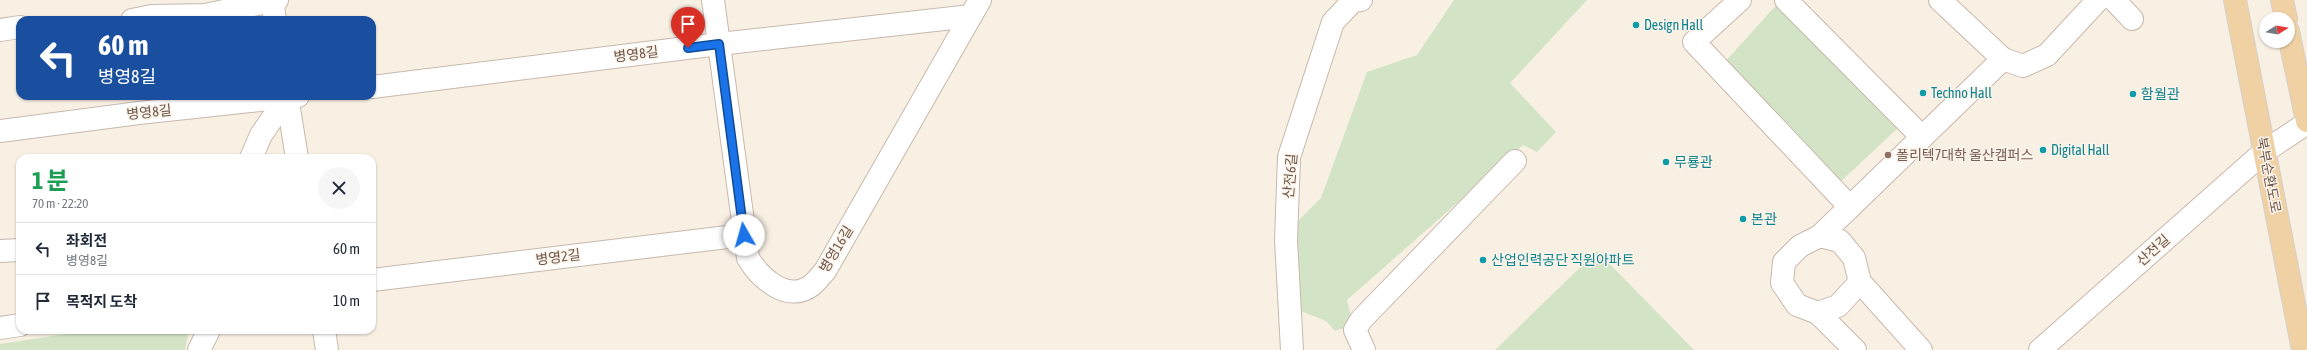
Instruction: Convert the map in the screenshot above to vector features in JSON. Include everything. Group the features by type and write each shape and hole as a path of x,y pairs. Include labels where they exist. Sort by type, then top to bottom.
{"main road":[{"name":"북부순환도로","path":"2235,0 2303,350"},
{"path":"2282,0 2285,12"},
{"path":"2292,48 2307,122"}],"street":[{"name":"병영16길","path":"713,0 748,258 755,270 768,282 785,290 799,291 811,286 825,271 976,8"},
{"name":"산전6길","path":"1292,350 1286,240 1289,157 1333,22 1352,1 1361,0"},
{"path":"1740,0 1694,42 1850,207"},
{"path":"1786,0 1922,136"},
{"path":"1940,0 2003,59 2023,66 2047,55 2098,0"},
{"path":"2114,0 2132,19"},
{"path":"152,16 205,14 274,5"},
{"name":"병영8길","path":"376,87 719,44 976,8"},
{"path":"0,30 16,28"},
{"path":"1855,350 1818,313 1797,306 1782,284 1784,262 1800,246 1820,236 2003,59"},
{"name":"병영8길","path":"0,131 255,100"},
{"path":"253,154 262,135 288,100"},
{"path":"291,100 297,154"},
{"name":"산전길","path":"2040,350 2265,151 2307,122"},
{"path":"1364,350 1355,330 1361,320 1516,161"},
{"name":"병영2길","path":"376,280 744,235"},
{"path":"1820,236 1840,241 1850,252 1854,258 1860,282 1921,350"},
{"path":"0,251 16,250"},
{"path":"1818,313 1838,306 1860,282"},
{"path":"0,328 16,326"},
{"path":"198,350 207,334"},
{"path":"325,334 327,350"}],"green space":[{"path":"1454,0 1587,0 1510,83 1556,132 1537,152 1523,145 1347,300 1353,325 1335,331 1326,321 1298,310 1293,249 1298,221 1321,198 1367,72 1417,55"},
{"path":"1780,1 1902,124 1836,186 1722,65"},
{"path":"1597,251 1694,350 1495,350"},
{"path":"65,334 188,334 185,350 0,350 0,344"}],"place":[{"name":"Design Hall","path":"1636,25"},
{"name":"Techno Hall","path":"1923,93"},
{"name":"함월관","path":"2133,94"},
{"name":"Digital Hall","path":"2043,150"},
{"name":"폴리텍7대학 울산캠퍼스","path":"1888,155"},
{"name":"무룡관","path":"1666,162"},
{"name":"본관","path":"1743,219"},
{"name":"산업인력공단 직원아파트","path":"1483,260"}],"route":[{"path":"688,48 719,44 744,235"}]}
